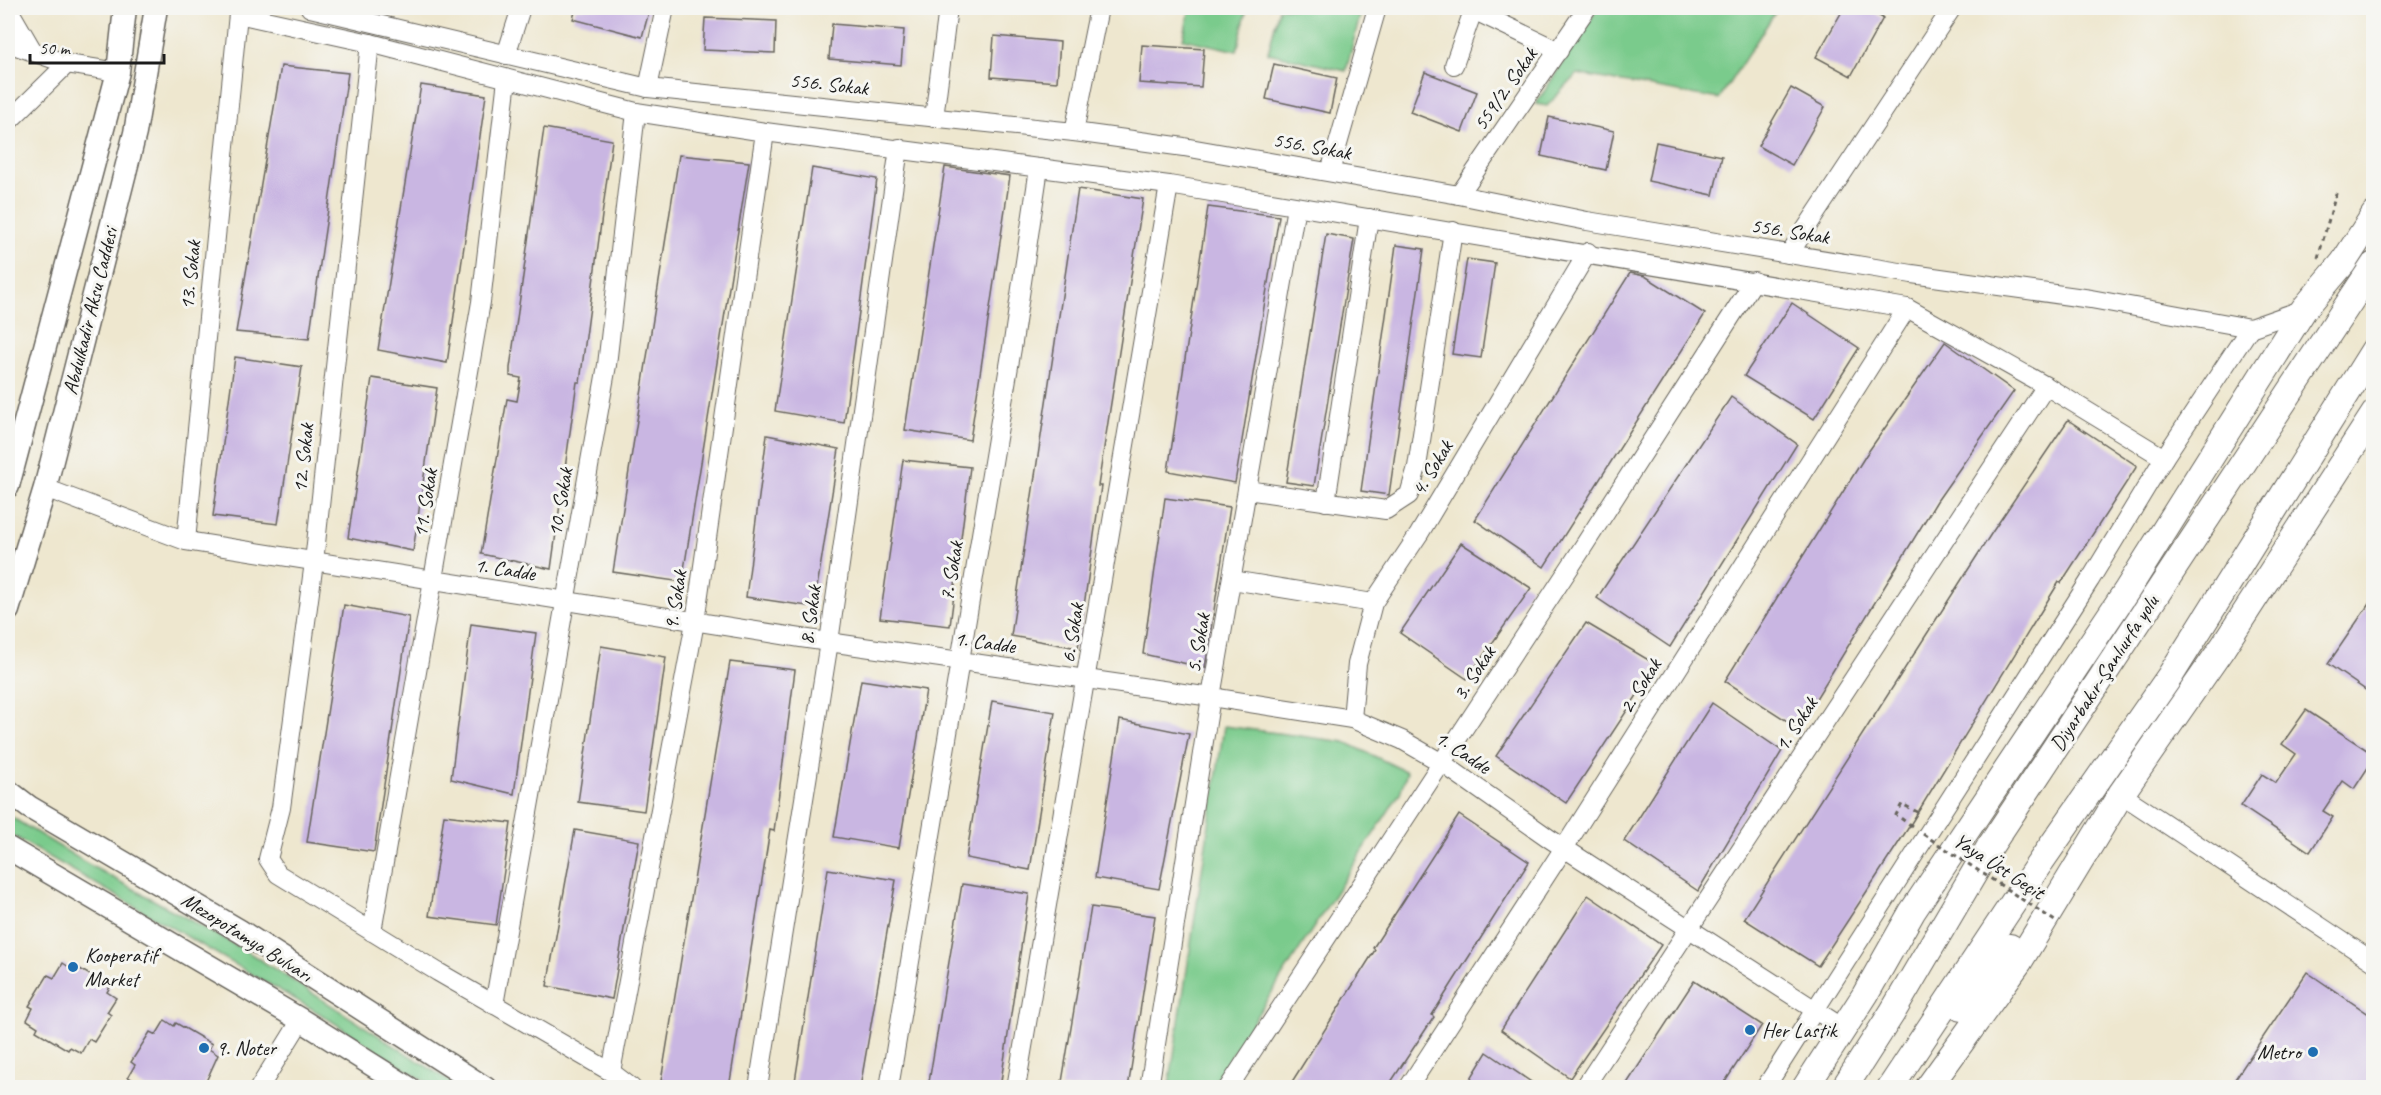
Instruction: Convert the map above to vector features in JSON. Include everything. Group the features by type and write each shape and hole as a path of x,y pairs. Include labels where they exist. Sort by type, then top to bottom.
{"highway":[{"path":"2343,263 2373,215"},
{"path":"1805,1088 1912,912 2127,590 2304,309 2373,224"},
{"name":"Diyarbakır-Şanlıurfa yolu","path":"1844,1088 1892,1013 1989,848 2373,265"},
{"path":"1892,1086 2035,870 2170,676 2373,350"},
{"path":"2264,584 2289,520 2318,461 2334,413"},
{"path":"1928,1088 2019,962 2072,871 2121,794 2264,584 2373,414"},
{"path":"2035,778 2071,695 2127,590"},
{"path":"1892,1086 1962,1007 2072,871"}],"main road":[{"name":"Abdulkadir Aksu Caddesi","path":"8,486 118,72 125,8"},
{"name":"Abdulkadir Aksu Caddesi","path":"8,610 45,488 135,133 157,13"},
{"name":"Mezopotamya Bulvarı","path":"8,791 39,813 240,932 485,1088"},
{"name":"Mezopotamya Bulvarı","path":"8,848 301,1020 409,1088"}],"street":[{"path":"8,8 33,51"},
{"name":"556. Sokak","path":"310,8 648,88 1074,132 1184,147 1459,195 1587,221 2091,299 2250,328 2304,309"},
{"path":"506,56 521,8"},
{"path":"648,88 665,8"},
{"path":"934,118 948,8"},
{"path":"1074,132 1099,8"},
{"path":"1330,172 1377,8"},
{"name":"559/2. Sokak","path":"1459,195 1587,8"},
{"path":"1789,254 1952,8"},
{"path":"1454,65 1474,9 1559,51"},
{"name":"13. Sokak","path":"186,541 238,14 370,43"},
{"path":"8,43 66,64 118,72"},
{"path":"370,43 636,112 765,132 1169,184 1296,207 1588,252 1907,308 2046,386 2164,458"},
{"name":"12. Sokak","path":"370,43 314,562 281,808 268,859 278,874 372,932"},
{"path":"8,122 66,64"},
{"name":"11. Sokak","path":"372,932 435,581 481,302 507,79"},
{"name":"10. Sokak","path":"494,1005 607,365 636,112"},
{"name":"9. Sokak","path":"612,1072 695,622 765,132"},
{"name":"8. Sokak","path":"758,1088 829,642 899,148"},
{"name":"7. Sokak","path":"889,1088 958,661 1013,342 1039,168"},
{"name":"6. Sokak","path":"1016,1088 1169,184"},
{"name":"5. Sokak","path":"1149,1088 1211,696 1296,207"},
{"path":"1326,502 1369,218"},
{"path":"1247,490 1386,510 1409,495 1417,467 1453,231"},
{"name":"4. Sokak","path":"1352,719 1357,664 1373,603 1425,524 1588,252"},
{"name":"3. Sokak","path":"1228,1088 1442,763 1754,281"},
{"name":"2. Sokak","path":"1408,1088 1564,848 1907,308"},
{"path":"1765,1088 1929,827 2090,580 2164,458 2250,328"},
{"name":"1. Sokak","path":"1584,1088 2046,386"},
{"name":"1. Cadde","path":"45,488 186,541 695,622 1211,696 1352,719 1402,740 1442,763 1564,848 1843,1028"},
{"path":"1232,580 1373,603"},
{"path":"2121,794 2373,962"},
{"path":"372,932 612,1072 632,1088"},
{"path":"259,1088 301,1020"}],"path":[{"path":"2316,266 2337,190"},
{"path":"1902,804 1929,827 1896,815 1902,804"},
{"name":"Yaya Üst Geçit","path":"1929,827 2058,922"}],"green space":[{"path":"1190,8 1247,8 1237,51 1183,39"},
{"path":"1279,8 1362,8 1346,71 1268,53"},
{"path":"1598,8 1778,8 1719,99 1577,74 1547,106 1536,104"},
{"path":"1224,726 1345,742 1407,772 1400,793 1211,1087 1169,1087"},
{"path":"8,815 88,864 248,952 459,1087 433,1087 319,1013 8,833"}],"building":[{"path":"576,8 650,8 642,37 573,19"},
{"path":"1844,8 1865,8 1883,18 1851,76 1816,57"},
{"path":"705,18 776,21 775,53 703,50"},
{"path":"832,24 904,30 901,65 829,59"},
{"path":"994,36 1060,42 1057,82 991,77"},
{"path":"1142,45 1204,49 1201,87 1139,83"},
{"path":"1274,64 1337,78 1330,113 1266,99"},
{"path":"281,66 348,73 309,339 236,332"},
{"path":"1425,72 1477,92 1462,132 1410,112"},
{"path":"421,85 486,95 447,363 378,350"},
{"path":"1791,88 1825,107 1792,165 1758,146"},
{"path":"1549,117 1614,131 1606,170 1541,156"},
{"path":"544,128 612,140 580,382 577,382 551,569 481,554 507,399 517,401 521,378 510,376 510,368"},
{"path":"1656,142 1722,156 1713,195 1648,181"},
{"path":"679,155 749,162 682,582 613,572"},
{"path":"945,167 1010,176 970,440 905,430"},
{"path":"812,168 877,179 844,423 775,411"},
{"path":"1078,189 1143,199 1098,486 1101,486 1078,648 1011,636"},
{"path":"1208,207 1279,216 1235,483 1168,471"},
{"path":"1326,234 1354,239 1314,486 1286,482"},
{"path":"1396,245 1424,249 1389,495 1361,491"},
{"path":"1467,259 1495,263 1481,358 1452,354"},
{"path":"1630,273 1645,276 1705,314 1544,567 1475,520"},
{"path":"1792,303 1859,348 1814,419 1744,376"},
{"path":"1945,342 2014,391 1937,501 1798,728 1725,681 1866,455"},
{"path":"235,357 302,367 278,524 213,516"},
{"path":"372,378 437,388 413,551 348,538"},
{"path":"1731,397 1797,444 1670,647 1597,598"},
{"path":"2068,420 2137,466 2061,583 2059,582 1907,830 1818,966 1744,919 1991,534"},
{"path":"767,435 839,449 814,607 746,597"},
{"path":"903,460 970,467 950,626 880,618"},
{"path":"1165,498 1230,507 1205,668 1143,654"},
{"path":"1461,543 1531,588 1467,679 1400,633"},
{"path":"2373,598 2373,695 2328,664"},
{"path":"344,605 409,617 374,852 307,842"},
{"path":"1586,623 1657,665 1566,803 1496,756"},
{"path":"471,624 536,633 514,794 451,779"},
{"path":"601,646 666,657 644,811 578,802"},
{"path":"730,662 795,670 774,831 770,830 729,1088 694,1088 661,1081"},
{"path":"861,680 926,690 899,848 834,837"},
{"path":"992,701 1055,712 1030,870 966,858"},
{"path":"1712,703 1782,751 1698,891 1624,841"},
{"path":"2306,710 2373,754 2373,760 2354,789 2343,781 2323,811 2333,817 2310,852 2241,806 2262,774 2276,783 2296,754 2282,744"},
{"path":"1120,720 1189,734 1159,889 1095,878"},
{"path":"444,815 511,823 496,925 429,916"},
{"path":"1459,815 1529,862 1432,1015 1434,1017 1387,1088 1288,1088 1375,950 1373,948"},
{"path":"575,830 639,841 612,999 547,986"},
{"path":"828,869 896,880 860,1088 794,1088"},
{"path":"962,884 1029,894 1000,1088 928,1088"},
{"path":"1588,895 1661,945 1570,1078 1501,1030"},
{"path":"1091,907 1155,916 1128,1088 1061,1088"},
{"path":"63,963 72,969 75,966 110,987 107,992 116,998 107,1012 111,1015 94,1042 89,1039 81,1053 70,1047 68,1050 36,1031 38,1027 27,1020 33,1008 29,1006 48,975 54,978"},
{"name":"Metro","path":"2307,972 2373,1017 2373,1088 2229,1088"},
{"path":"1694,981 1762,1025 1721,1088 1624,1088"},
{"path":"165,1020 174,1026 176,1023 212,1044 209,1049 218,1055 203,1088 146,1088 128,1077 135,1065 131,1062 150,1032 156,1035"},
{"path":"1487,1052 1540,1088 1465,1088"}],"place":[{"name":"Kooperatif Market","path":"73,967"},
{"name":"Her Lastik","path":"1750,1030"},
{"name":"9. Noter","path":"204,1048"},
{"name":"Metro","path":"2313,1052"}]}
